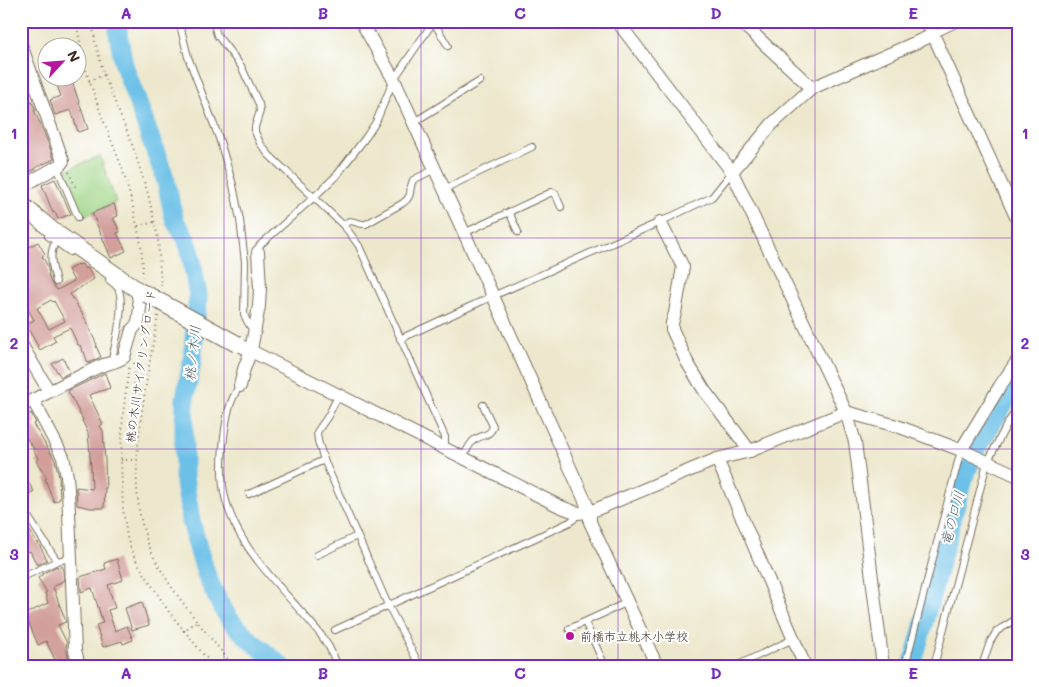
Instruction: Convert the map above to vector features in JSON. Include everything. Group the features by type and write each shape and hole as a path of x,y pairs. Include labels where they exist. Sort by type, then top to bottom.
{"street":[{"path":"362,21 394,79 494,296 590,512 590,522 657,666"},
{"path":"617,21 732,172 846,412 855,442 883,666"},
{"path":"927,21 1018,222"},
{"path":"746,22 812,88"},
{"path":"732,172 772,124 812,88 933,34"},
{"path":"21,45 63,158 62,164 21,187"},
{"path":"21,204 38,220 147,289 244,347 559,506 577,513 590,512 717,459 750,451 846,412 897,426 962,450 1018,476"},
{"path":"660,222 683,268 672,329 704,390 750,451"},
{"path":"240,386 244,369 244,347 254,331 259,306 258,252"},
{"path":"21,406 98,367 116,362 124,357 132,330 138,323 140,308 147,289"},
{"path":"21,344 49,392"},
{"path":"962,450 1000,386 1018,360"},
{"path":"33,400 63,457 67,476 75,650 79,666"},
{"path":"717,459 805,666"}],"lane":[{"path":"179,21 188,57 219,138 233,185 240,220 245,262 244,314 248,325 254,331"},
{"path":"213,21 216,34 241,66 259,104 260,111 255,132 260,143 268,154 349,232 359,246 445,437 446,443 444,448"},
{"path":"933,34 962,21"},
{"path":"258,252 260,245 337,175 366,137 376,122 394,79 433,22 448,46"},
{"path":"413,121 480,81"},
{"path":"444,188 532,147"},
{"path":"57,167 78,217"},
{"path":"342,225 349,221 363,225 366,224 404,203 411,195 413,180 435,169"},
{"path":"400,339 712,197 732,172"},
{"path":"464,233 552,192 555,193 561,207"},
{"path":"509,212 518,232"},
{"path":"38,220 46,235 76,256"},
{"path":"55,243 51,252 56,282"},
{"path":"107,278 119,290 120,304 119,326 111,363"},
{"path":"240,386 231,402 225,425 222,450 223,486 229,511 240,536 256,559 317,630 329,647 338,666"},
{"path":"339,394 328,416 317,432 318,441 324,460 388,605 420,666"},
{"path":"463,458 473,441 493,429 483,405"},
{"path":"934,666 988,463 1007,424 1018,408"},
{"path":"905,666 962,450"},
{"path":"249,494 324,460"},
{"path":"21,506 57,561"},
{"path":"334,630 570,522 577,513"},
{"path":"317,555 357,536"},
{"path":"21,578 57,561 71,558"},
{"path":"568,629 628,602"},
{"path":"982,666 990,642 997,632 1018,618"},
{"path":"585,622 605,666"},
{"path":"736,666 793,638"}],"path":[{"path":"76,21 89,81 127,184 138,226 147,289"},
{"name":"桃の木川サイクリングロード","path":"92,21 104,75 132,147 155,222 160,255 147,289"},
{"path":"89,81 104,75"},
{"path":"138,226 155,222"},
{"name":"桃の木川サイクリングロード","path":"158,314 138,440 138,503 144,534 155,560 180,601 233,666"},
{"path":"138,440 135,431 135,365 133,357 129,370 123,413 121,460 123,509 127,536 131,550 168,612 213,666"},
{"path":"121,460 137,460"},
{"path":"183,631 197,622"}],"green space":[{"path":"100,156 116,202 82,217 64,171"}],"building":[{"path":"21,84 29,101 31,100 36,110 34,110 54,159 24,174 21,168"},
{"path":"58,88 74,88 88,129 78,132 71,110 55,115 50,100 61,96"},
{"path":"55,179 71,214 58,219 55,212 53,213 42,185"},
{"path":"114,204 118,216 113,218 120,232 117,233 126,251 111,258 92,213"},
{"path":"38,242 45,254 42,256 47,265 51,283 57,290 74,281 68,270 78,264 82,264 85,269 87,267 94,279 70,294 84,317 101,357 88,363 70,328 53,336 56,341 40,350 26,325 34,320 26,306 21,309 21,267 25,265 21,257 21,251","holes":["51,300 65,321 49,329 37,308"]},
{"path":"63,358 70,372 61,377 52,364"},
{"path":"105,373 110,388 89,395 103,424 100,426 103,431 106,488 104,508 91,508 77,505 76,487 92,489 91,467 88,433 68,391"},
{"path":"31,413 36,423 33,424 55,460 59,477 60,499 54,502 45,479 47,478 36,461 39,459 21,430 21,420"},
{"path":"21,472 34,491 21,500"},
{"path":"30,531 47,560 37,565 30,551 27,552 21,540 21,535"},
{"path":"117,559 123,580 108,585 115,608 108,610 115,631 127,626 133,640 123,644 122,641 103,647 96,625 103,623 92,588 81,592 80,577 106,569 104,563"},
{"path":"57,566 58,568 61,566 63,570 64,580 53,587 66,622 58,625 67,643 66,647 70,665 68,666 60,666 56,662 46,641 38,645 25,614 48,603 45,593 47,592 38,578"},
{"path":"142,602 149,625 132,630 125,608"}],"waterway":[{"name":"桃ノ木川","path":"119,21 118,33 124,65 166,181 176,223 186,238 190,250 198,296 192,362 185,398 184,428 184,477 191,521 208,579 230,620 250,640 282,666"},
{"name":"竜の口川","path":"912,666 963,479 977,448 1018,381"}],"place":[{"name":"前橋市立桃木小学校","path":"570,636"}]}
